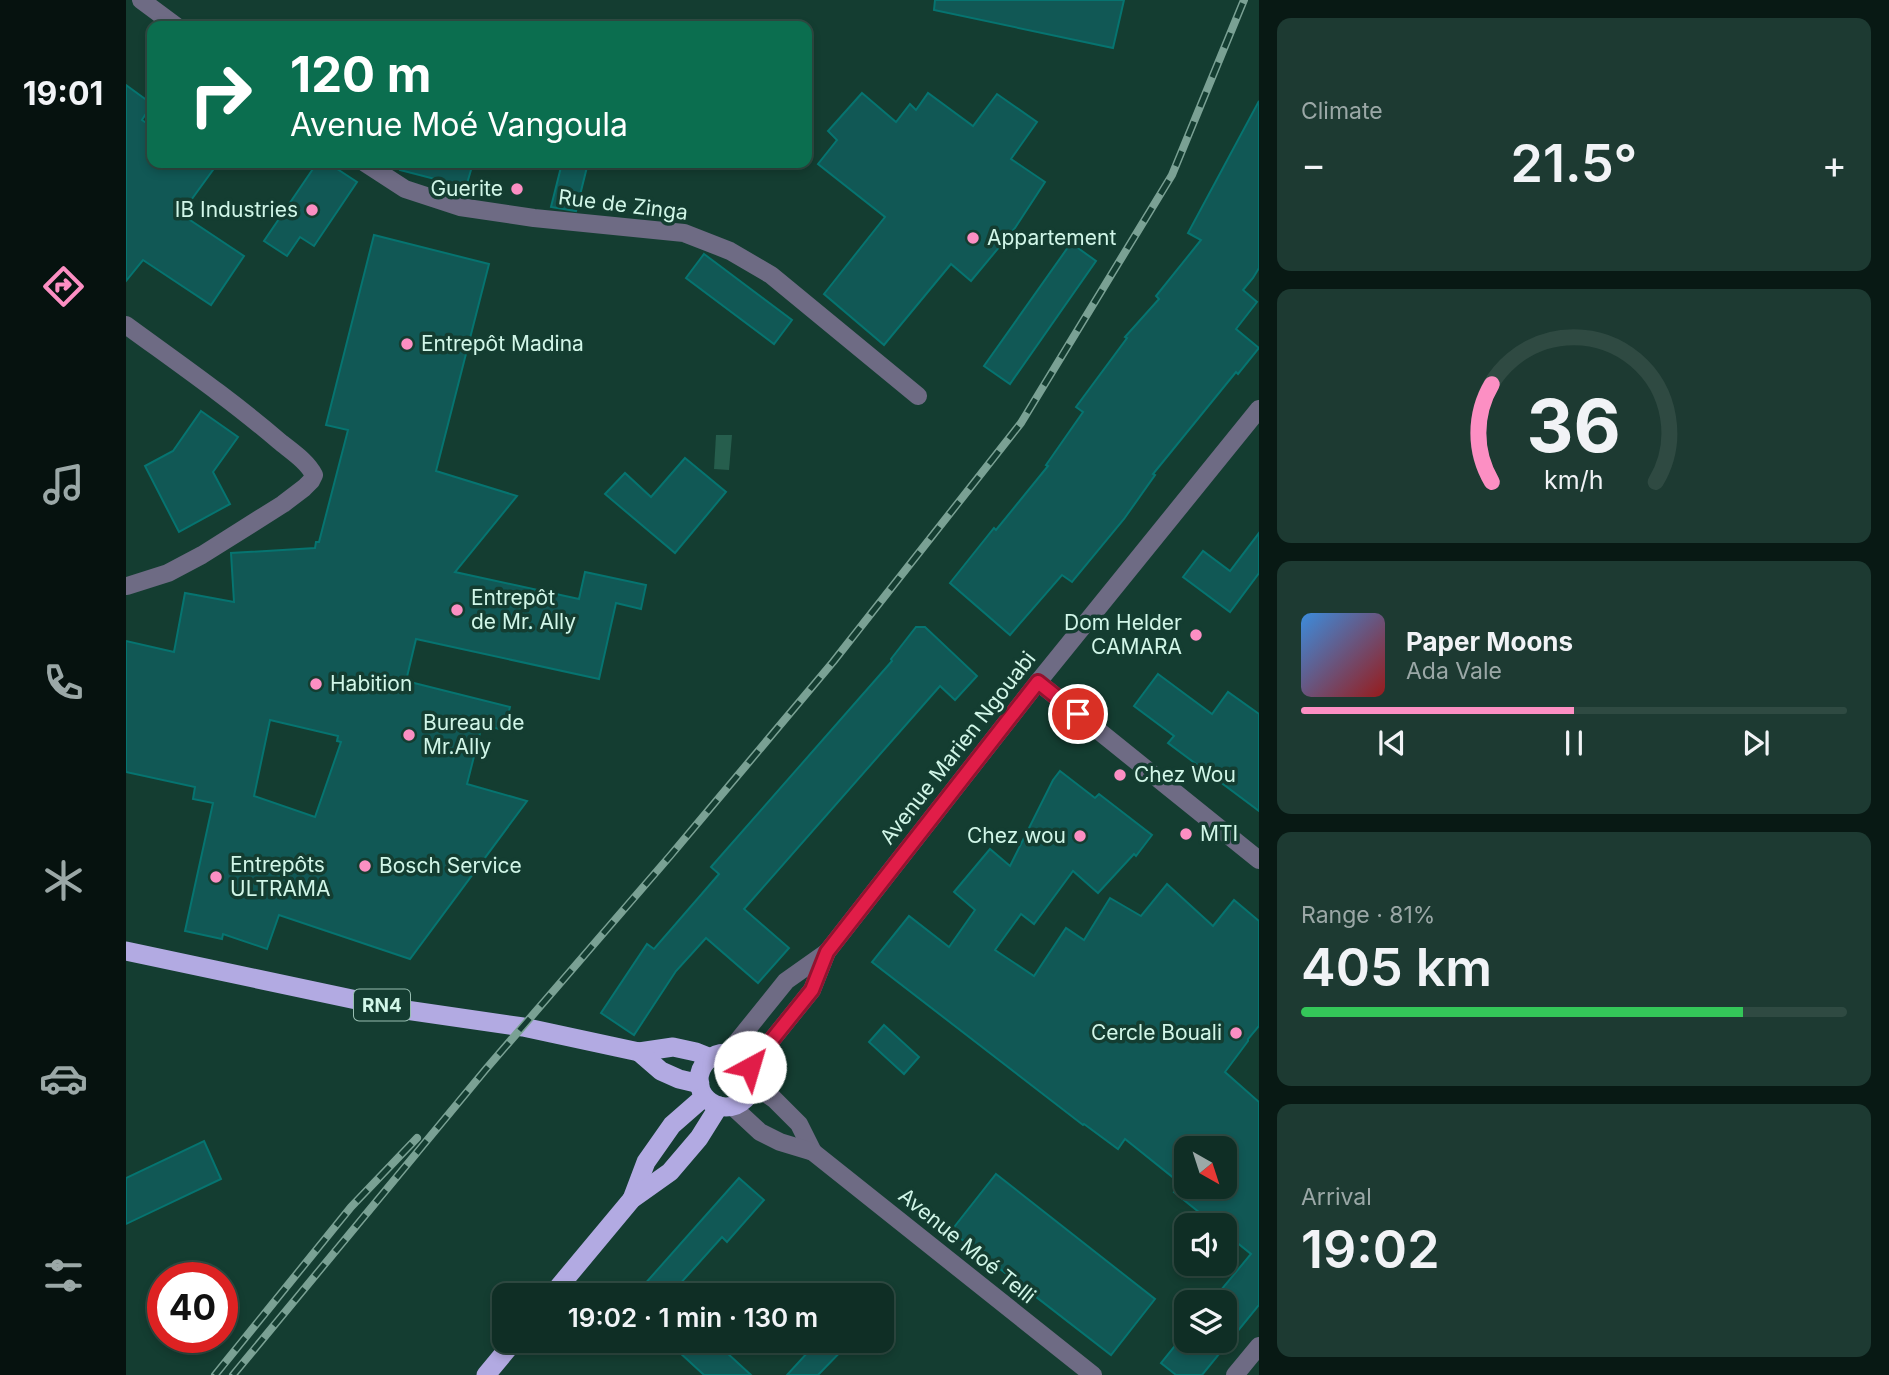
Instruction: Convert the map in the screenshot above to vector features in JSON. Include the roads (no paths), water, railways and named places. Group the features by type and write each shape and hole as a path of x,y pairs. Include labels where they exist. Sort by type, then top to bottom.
{"highway":[{"name":"RN4","path":"126,951 399,1009 523,1027 639,1052 673,1047 696,1052 737,1055 744,1060 751,1076"},
{"name":"RN4","path":"639,1052 661,1072 714,1098"},
{"path":"562,1283 632,1199 670,1172 699,1138 714,1098 700,1072 705,1063 720,1055"},
{"path":"632,1199 646,1161 671,1125 714,1098 744,1100 750,1093 751,1076"},
{"path":"486,1375 504,1353"}],"street":[{"path":"141,0 169,21"},
{"name":"Rue de Zinga","path":"373,168 405,189 460,207 534,218 684,233 730,250 771,275 918,396"},
{"path":"126,325 247,414 300,458 314,475 304,488 283,504 231,538 168,573 127,586"},
{"name":"Avenue Marien Ngouabi","path":"751,1076 812,990 827,952 1038,682 1259,409"},
{"path":"1038,682 1259,860"},
{"name":"Avenue Marien Ngouabi","path":"720,1055 786,981 827,952"},
{"name":"Avenue Moé Telli","path":"751,1076 799,1124 813,1152"},
{"name":"Avenue Moé Telli","path":"714,1098 760,1132 780,1142 813,1152 1093,1375"},
{"path":"1235,1375 1259,1346"}],"railway":[{"path":"233,1375 486,1069 833,662 1021,423 1172,175 1244,0"},
{"path":"215,1375 351,1207 417,1138"}],"place":[{"name":"Guerite","path":"517,189"},
{"name":"IB Industries","path":"312,210"},
{"name":"Appartement","path":"973,238"},
{"name":"Entrepôt Madina","path":"407,344"},
{"name":"Entrepôt de Mr. Ally","path":"457,610"},
{"name":"Dom Helder CAMARA","path":"1196,635"},
{"name":"Habition","path":"316,684"},
{"name":"Bureau de Mr.Ally","path":"409,735"},
{"name":"Chez Wou","path":"1120,775"},
{"name":"MTI","path":"1186,834"},
{"name":"Chez wou","path":"1080,836"},
{"name":"Bosch Service","path":"365,866"},
{"name":"Entrepôts ULTRAMA","path":"216,877"},
{"name":"Cercle Bouali","path":"1236,1033"}]}
